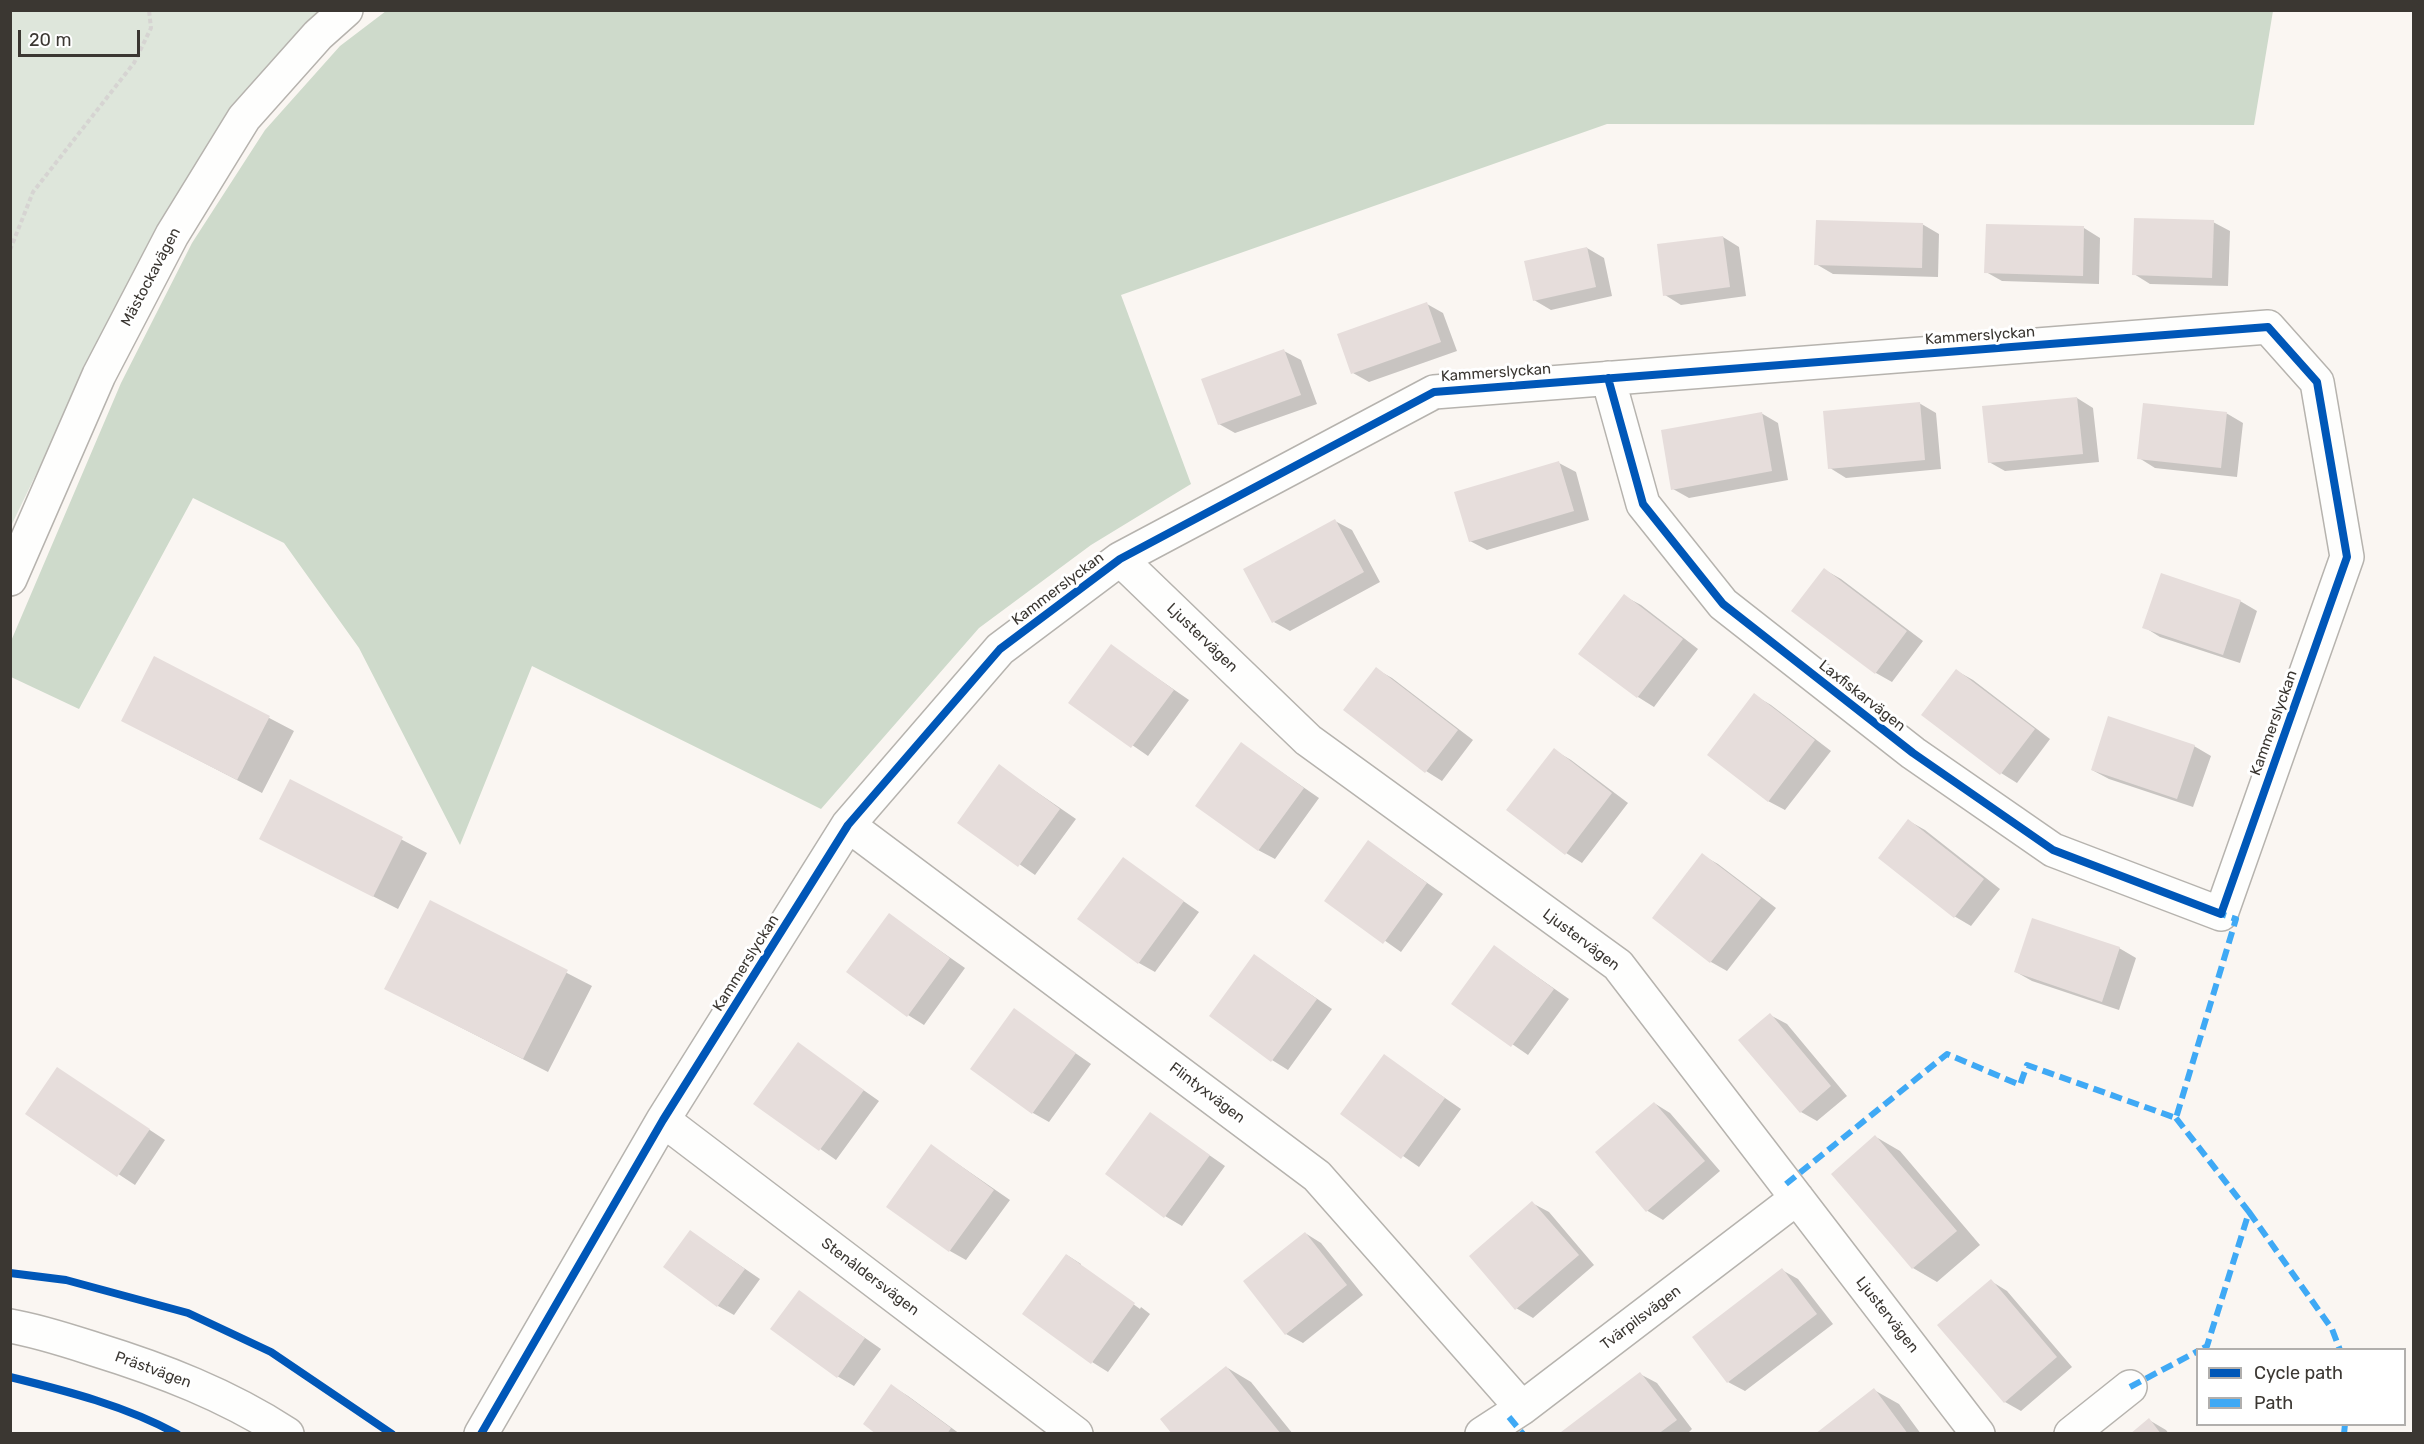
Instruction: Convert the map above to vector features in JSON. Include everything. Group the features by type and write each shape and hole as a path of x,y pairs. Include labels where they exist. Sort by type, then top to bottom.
{"street":[{"name":"Mästockavägen","path":"10,579 99,375 172,235 244,118 318,35 346,10"},
{"name":"Kammerslyckan","path":"481,1434 663,1120 848,825 1000,649 1120,559 1434,392 2268,327 2317,382 2347,557 2221,914"},
{"name":"Laxfiskarvägen","path":"1608,378 1643,504 1722,604 1913,753 2053,850 2221,914"},
{"name":"Ljustervägen","path":"1120,559 1308,740 1618,965 1978,1434"},
{"name":"Flintyxvägen","path":"848,825 1317,1176 1522,1408"},
{"name":"Stenåldersvägen","path":"663,1120 1076,1434"},
{"name":"Tvärpilsvägen","path":"1482,1434 1522,1408 1797,1198"},
{"name":"Prästvägen","path":"10,1326 34,1330 153,1367 224,1398 287,1434"},
{"path":"2071,1434 2130,1387"}],"path":[{"path":"10,250 33,192 134,63 151,28 149,10"}],"shaded area":[{"path":"11,11 324,11 276,56 147,245 11,526"}],"green space":[{"path":"386,11 2273,11 2254,125 1607,124 1121,295 1191,484 1091,545 979,628 821,809 532,666 460,845 359,648 284,543 193,498 79,709 11,677 11,641 121,383 192,243 265,130 340,46"}],"building":[{"path":"2134,218 2214,220 2212,278 2132,275"},
{"path":"1816,220 1923,223 1922,268 1814,265"},
{"path":"1986,224 2084,226 2083,276 1984,273"},
{"path":"1723,236 1730,287 1663,296 1657,244"},
{"path":"1587,247 1596,287 1533,301 1524,261"},
{"path":"1427,302 1441,342 1351,374 1337,334"},
{"path":"1284,349 1301,395 1218,425 1201,379"},
{"path":"2077,397 2083,454 1988,463 1982,406"},
{"path":"1920,402 1925,460 1828,469 1823,411"},
{"path":"2143,403 2227,412 2221,468 2137,459"},
{"path":"1762,412 1772,471 1671,490 1661,430"},
{"path":"1559,461 1574,511 1469,542 1454,492"},
{"path":"1335,519 1364,572 1272,623 1243,569"},
{"path":"1824,568 1907,631 1875,674 1791,611"},
{"path":"2161,573 2241,600 2223,655 2142,628"},
{"path":"1624,594 1683,639 1637,698 1578,654"},
{"path":"1111,644 1174,690 1131,748 1068,703"},
{"path":"154,656 270,716 237,780 121,721"},
{"path":"1376,667 1458,730 1425,773 1343,710"},
{"path":"1956,669 2035,729 2000,775 1921,715"},
{"path":"1754,693 1815,740 1768,802 1707,755"},
{"path":"2108,716 2195,745 2177,799 2091,770"},
{"path":"1241,742 1304,788 1258,851 1195,806"},
{"path":"1554,748 1612,793 1565,855 1506,810"},
{"path":"999,764 1060,809 1018,867 957,823"},
{"path":"290,779 403,837 373,897 259,839"},
{"path":"1908,819 1984,879 1954,918 1878,858"},
{"path":"1368,840 1427,883 1383,944 1324,901"},
{"path":"1702,853 1761,898 1710,963 1652,918"},
{"path":"1123,857 1184,901 1138,964 1077,919"},
{"path":"430,900 568,970 523,1059 384,989"},
{"path":"889,913 950,958 907,1017 846,972"},
{"path":"2032,918 2120,947 2102,1002 2014,972"},
{"path":"1494,945 1554,989 1511,1047 1451,1004"},
{"path":"1254,954 1317,999 1271,1062 1209,1016"},
{"path":"1014,1008 1076,1053 1032,1114 970,1069"},
{"path":"1770,1013 1831,1086 1800,1113 1738,1040"},
{"path":"798,1042 864,1090 819,1151 753,1104"},
{"path":"1384,1054 1445,1098 1401,1159 1340,1114"},
{"path":"57,1067 150,1129 117,1177 25,1114"},
{"path":"1654,1102 1705,1161 1646,1212 1595,1152"},
{"path":"1150,1112 1210,1155 1164,1218 1105,1174"},
{"path":"1875,1135 1957,1231 1912,1269 1831,1174"},
{"path":"931,1144 994,1190 949,1252 886,1207"},
{"path":"1532,1201 1579,1255 1515,1310 1469,1256"},
{"path":"690,1230 745,1269 717,1307 663,1267"},
{"path":"1305,1232 1347,1285 1285,1335 1243,1281"},
{"path":"1066,1254 1135,1303 1091,1364 1022,1314"},
{"path":"1782,1268 1817,1314 1727,1383 1692,1337"},
{"path":"1991,1279 2057,1357 2004,1403 1937,1325"},
{"path":"799,1290 865,1338 837,1378 770,1329"},
{"path":"1226,1366 1281,1434 1172,1434 1160,1419"},
{"path":"1640,1372 1677,1420 1658,1434 1563,1434 1561,1432"},
{"path":"891,1384 951,1428 947,1434 876,1434 863,1424"},
{"path":"1874,1388 1908,1434 1815,1434"},
{"path":"2149,1418 2161,1434 2130,1434"}],"marked path":[{"path":"1786,1184 1947,1054 2020,1085 2027,1065 2176,1118 2236,919 2221,914"},
{"path":"2176,1118 2249,1212 2207,1346 2204,1348"},
{"path":"2249,1212 2332,1329 2339,1348"},
{"path":"2130,1387 2196,1352"},
{"path":"1509,1417 1523,1434"},
{"path":"2344,1434 2345,1426"}],"cycle path":[{"path":"481,1434 663,1120 848,825 1000,649 1120,559 1434,392 2268,327 2317,382 2347,557 2221,914 2053,850 1913,753 1723,604 1643,504 1608,378"},
{"path":"10,1273 66,1280 188,1313 271,1352 392,1434"},
{"path":"10,1377 117,1407 177,1434"}]}
